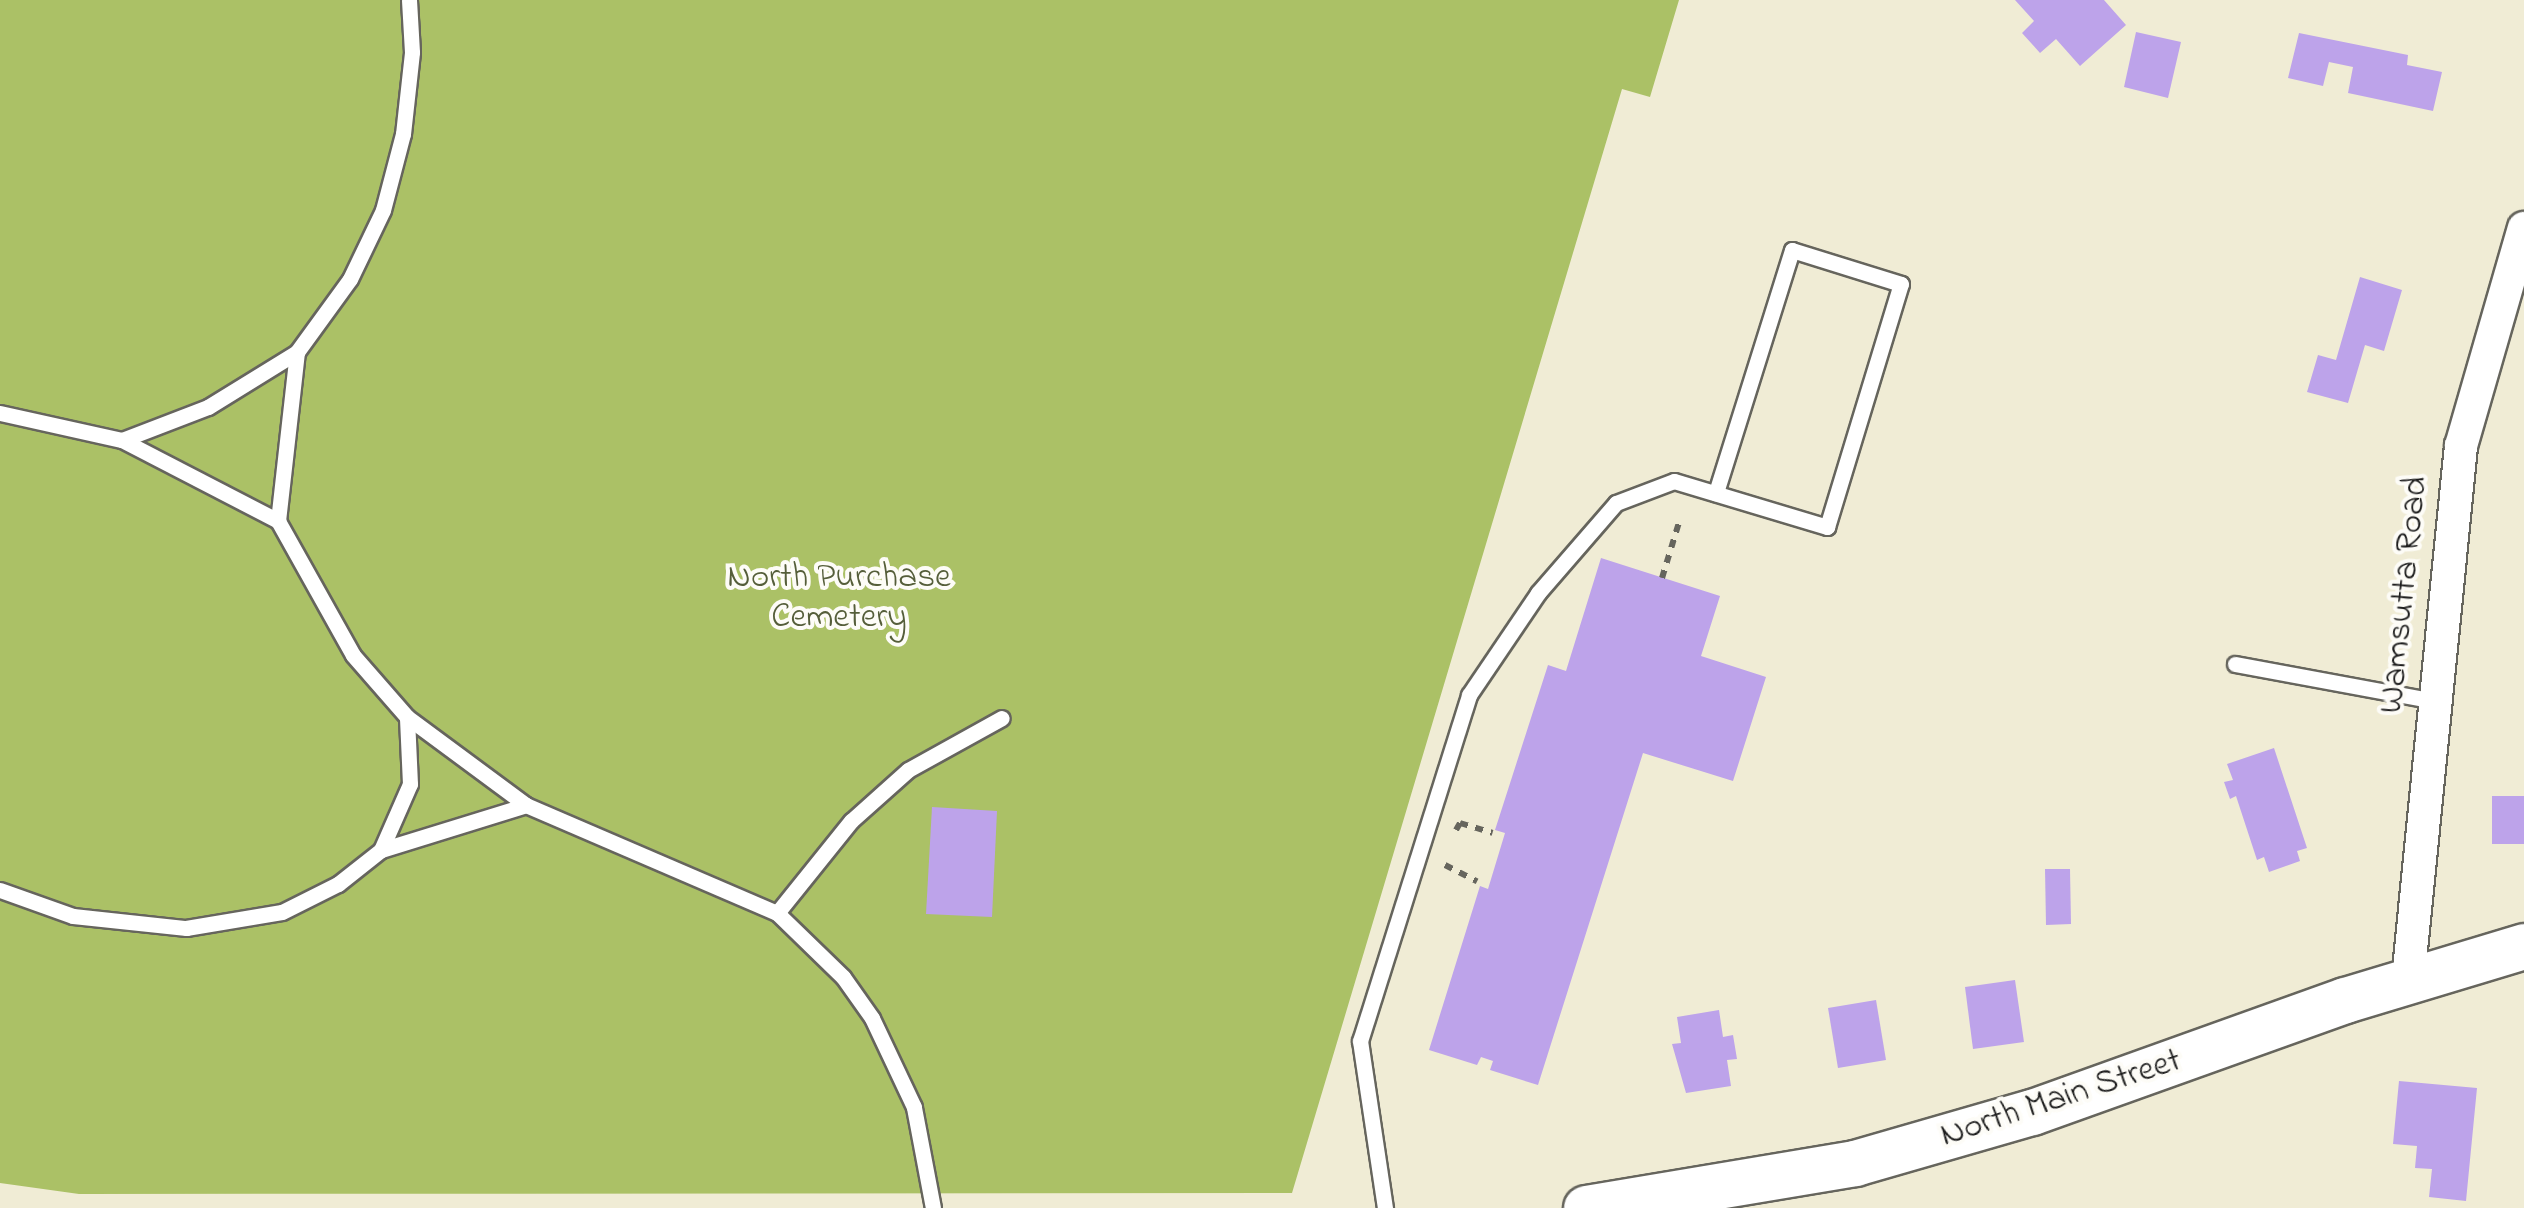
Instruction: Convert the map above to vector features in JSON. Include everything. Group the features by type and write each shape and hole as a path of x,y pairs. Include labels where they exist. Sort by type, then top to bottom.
{"main road":[{"name":"North Main Street","path":"1586,1208 1855,1163 2049,1106 2408,980 2524,946"}],"street":[{"name":"Wamsutta Road","path":"2408,980 2461,446 2524,228"}],"lane":[{"path":"122,440 208,407 297,352 350,279 383,210 404,134 412,52 409,0"},
{"path":"1386,1208 1360,1041 1469,696 1538,593 1616,503 1674,480 1716,493 1828,527 1900,284 1792,250 1716,493"},
{"path":"278,521 297,352"},
{"path":"0,413 122,440 278,521 353,656 407,716 526,805 689,870 777,913 844,977 872,1018 914,1106 933,1208"},
{"path":"2235,664 2434,700"},
{"path":"381,850 410,784 407,716"},
{"path":"777,913 851,822 908,770 1002,718"},
{"path":"0,890 90,920 186,928 282,912 338,884 381,850 526,805"}],"path":[{"path":"1662,578 1680,519"},
{"path":"1452,840 1460,823 1492,834"},
{"path":"1448,854 1446,871 1477,881"}],"green space":[{"name":"North Purchase Cemetery","path":"0,0 1679,0 1650,97 1622,89 1292,1193 79,1194 0,1183"}],"building":[{"path":"2015,0 2104,0 2126,25 2080,66 2056,39 2040,53 2022,33 2034,21"},
{"path":"2136,32 2181,42 2168,98 2124,87"},
{"path":"2299,33 2408,55 2407,65 2442,72 2433,111 2348,93 2353,67 2329,62 2323,86 2288,78"},
{"path":"2360,277 2402,290 2384,351 2365,345 2348,403 2307,392 2318,355 2336,360"},
{"path":"1601,558 1720,596 1701,656 1766,677 1733,781 1643,753 1538,1085 1490,1070 1493,1061 1481,1057 1477,1065 1429,1050 1480,886 1488,889 1505,833 1495,830 1548,665 1566,671"},
{"path":"2274,748 2307,848 2297,851 2300,861 2269,872 2264,857 2257,860 2236,796 2230,799 2224,782 2233,780 2227,764"},
{"path":"2492,796 2524,796 2524,844 2492,844"},
{"path":"932,807 997,811 992,917 926,914"},
{"path":"2045,869 2070,869 2071,924 2046,925"},
{"path":"2015,980 2024,1042 1973,1049 1965,987"},
{"path":"1876,1000 1886,1060 1838,1068 1828,1008"},
{"path":"1719,1010 1723,1037 1733,1035 1737,1059 1727,1060 1731,1086 1686,1093 1672,1044 1681,1043 1677,1017"},
{"path":"2399,1081 2477,1088 2466,1201 2429,1197 2432,1169 2415,1168 2417,1146 2393,1144"}]}
